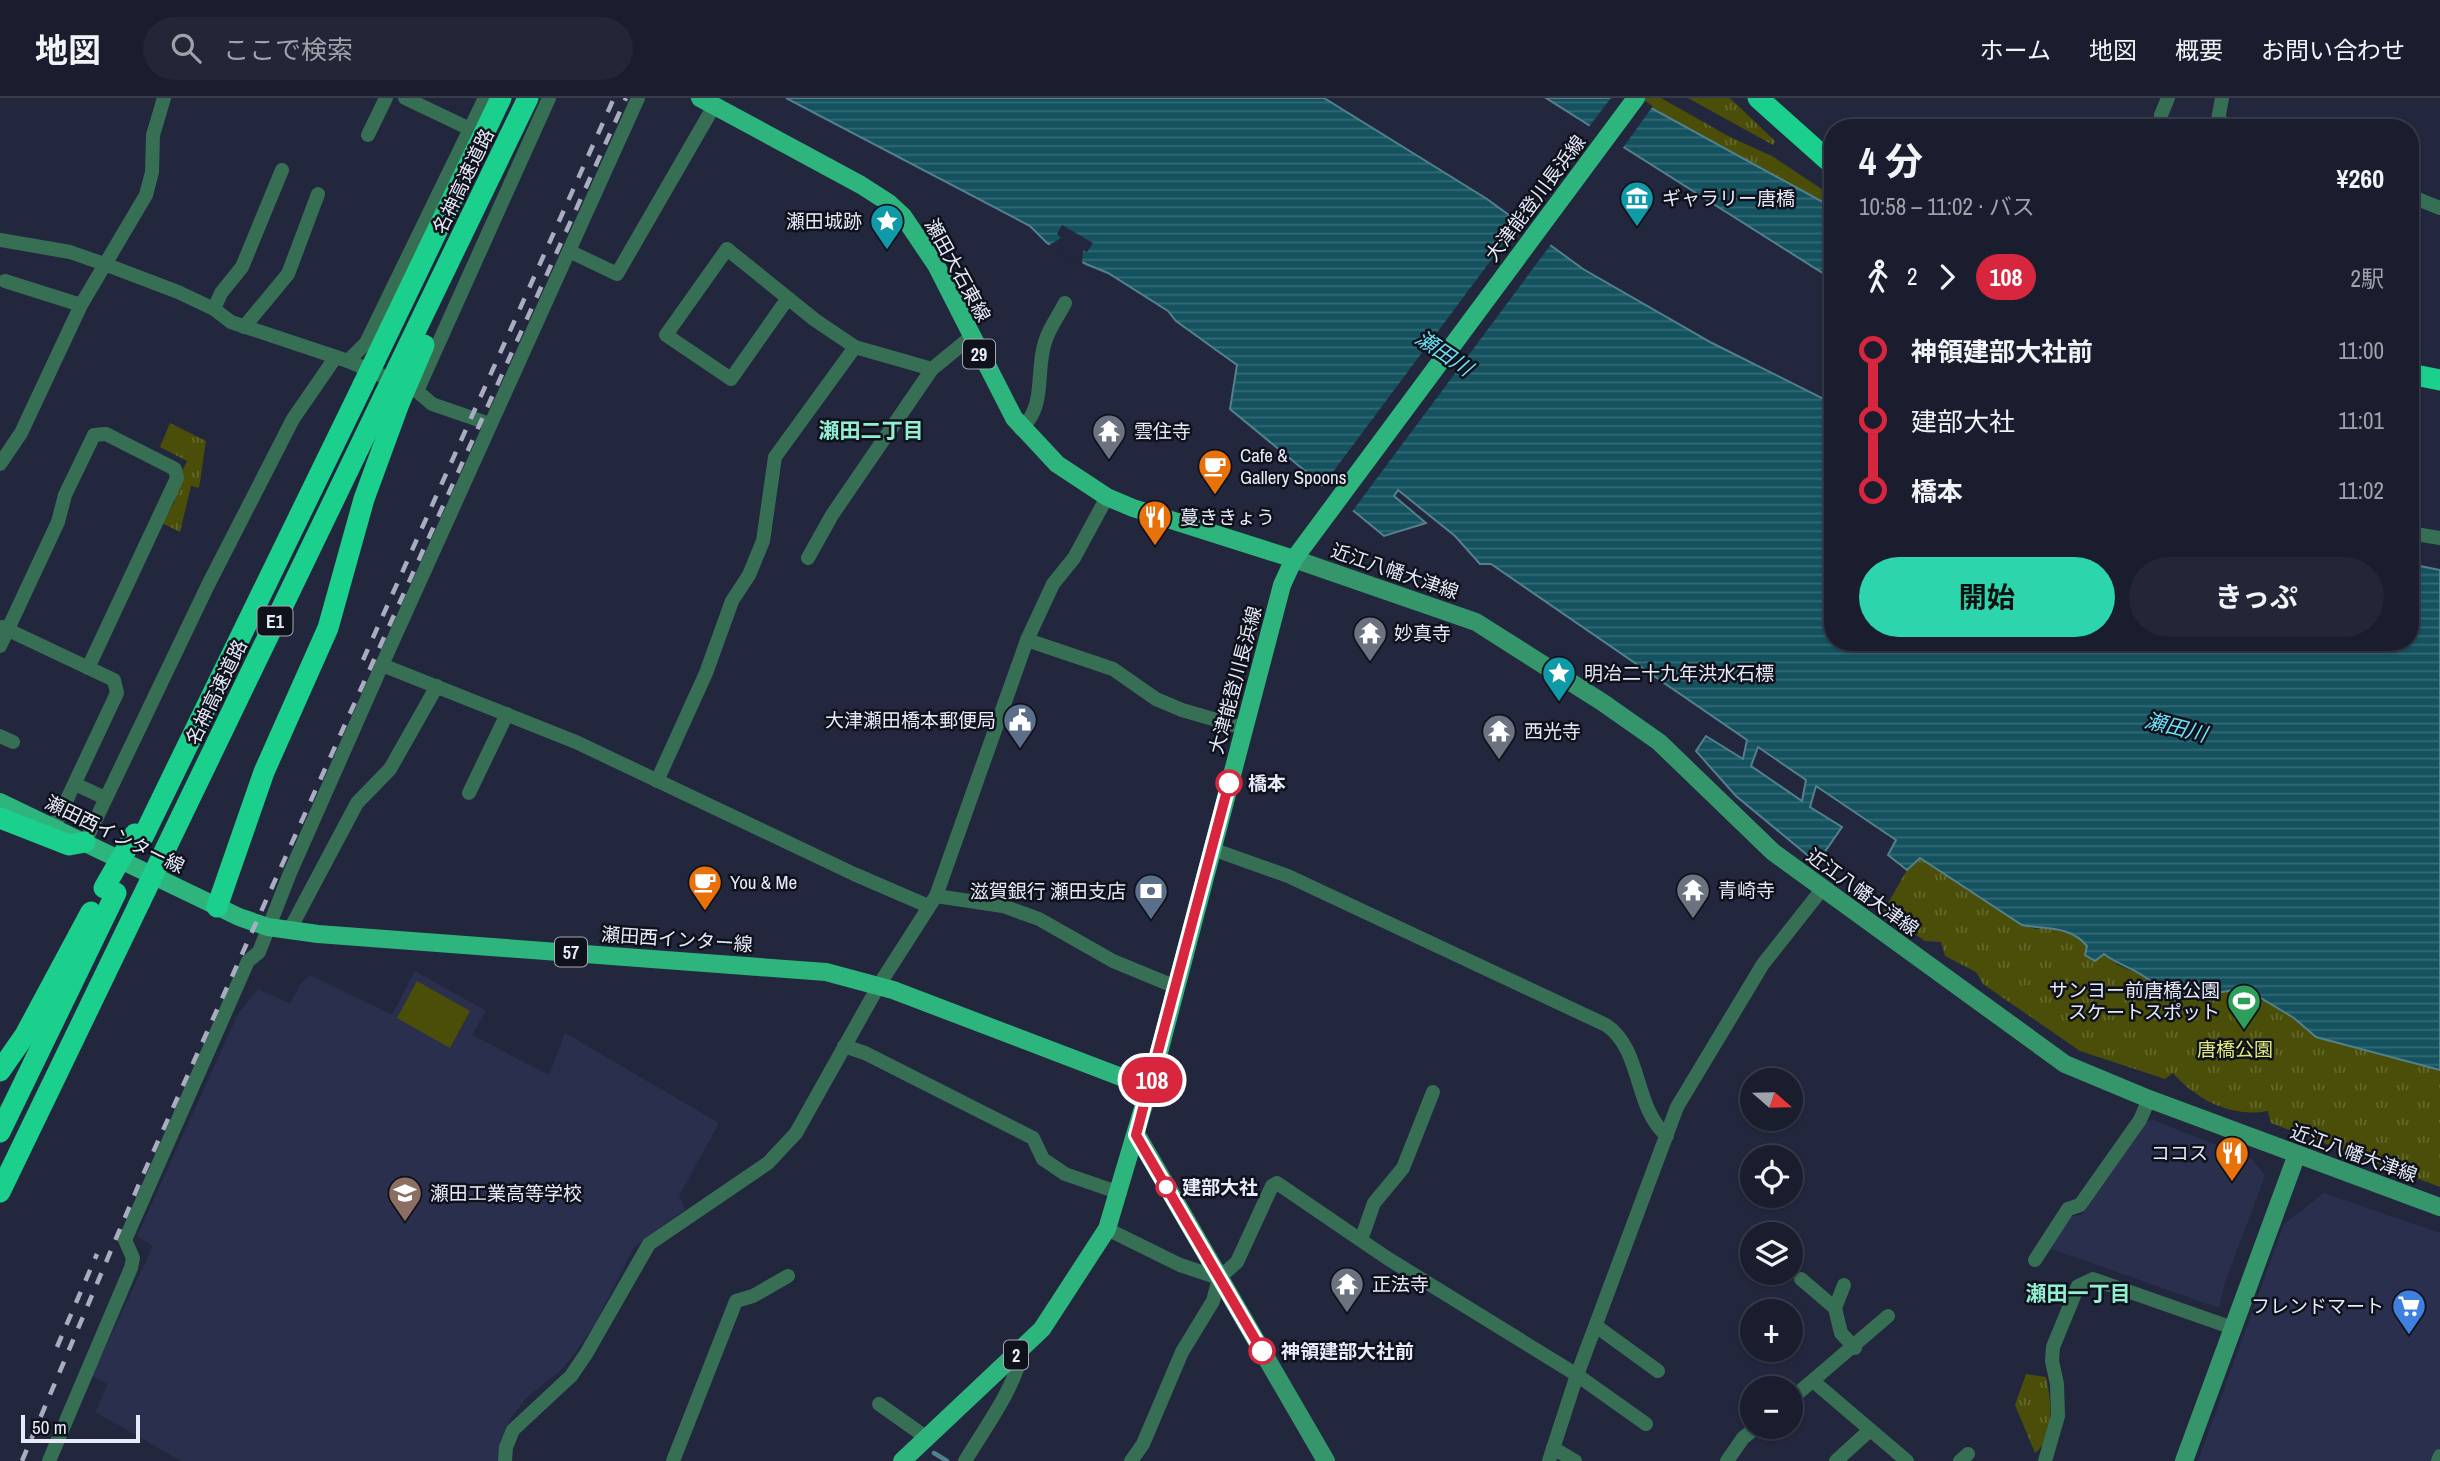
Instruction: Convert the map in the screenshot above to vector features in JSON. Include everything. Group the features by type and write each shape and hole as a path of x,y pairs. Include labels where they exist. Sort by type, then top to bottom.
{"highway":[{"name":"名神高速道路","path":"0,1132 110,890 192,737 501,98"},
{"path":"1758,98 1824,157"},
{"path":"217,907 264,772 328,628 364,499 401,396 524,106"},
{"path":"2419,376 2440,380"},
{"name":"名神高速道路","path":"0,1192 166,848 401,396"},
{"path":"0,818 69,845 85,842"},
{"path":"0,1070 25,1035 110,890"}],"main road":[{"name":"大津能登川長浜線","path":"902,1461 1023,1349 1055,1312 1107,1229 1150,1088 1282,585 1294,559 1636,98"},
{"name":"瀬田大石東線","path":"707,102 890,203 921,239 1021,429 1057,464 1107,496 1133,508 1294,559"},
{"name":"近江八幡大津線","path":"1294,559 1446,610 1492,631 1659,742 1757,839 2057,1059 2082,1073 2148,1099 2440,1207"},
{"name":"瀬田西インター線","path":"0,802 217,907 268,927 289,931 826,972 879,985 1150,1088"},
{"path":"1136,1135 1326,1461"},
{"path":"2183,1461 2297,1154"}],"street":[{"path":"0,464 20,433 81,305 107,265 151,181 152,143 164,98"},
{"path":"368,135 386,98"},
{"path":"405,98 470,129"},
{"path":"85,842 104,798 293,419 341,359 366,343 485,98"},
{"path":"401,396 549,98"},
{"path":"49,1461 131,1268 133,1258 125,1240 248,961 259,952 382,664 638,98"},
{"path":"2161,115 2168,98"},
{"path":"2218,119 2222,98"},
{"path":"569,251 617,274 707,102"},
{"path":"214,309 221,293 242,267 282,170"},
{"path":"244,327 251,316 279,288 304,248 319,200"},
{"path":"2419,200 2440,208"},
{"path":"0,240 70,252 107,265 214,309 244,327 341,359 401,396 490,424"},
{"path":"788,298 731,379 666,335 727,249 855,347 932,369"},
{"path":"5,281 81,305"},
{"path":"1021,429 1034,412 1040,394 1045,340 1065,303"},
{"path":"808,558 832,515 932,369 971,337"},
{"path":"657,781 706,673 732,601 749,575 763,541 775,457 855,347"},
{"path":"0,646 4,628 58,523 65,495 94,435 106,434 175,469 177,478 88,668"},
{"path":"505,1461 506,1447 513,1430 570,1376 586,1354 649,1244 780,1153 796,1133 879,985 932,901 1027,640 1053,584 1074,558 1107,496"},
{"path":"2419,534 2440,538"},
{"path":"4,628 114,680 117,693 54,827"},
{"path":"1027,640 1113,669 1156,699 1182,710 1244,728"},
{"path":"382,664 609,757 854,874 932,901 1003,906 1040,919 1113,961 1176,987"},
{"path":"289,931 357,803 390,769 437,686"},
{"path":"469,793 507,714"},
{"path":"75,784 104,798"},
{"path":"1212,849 1288,877 1606,1025 1618,1034 1627,1046 1646,1101 1667,1136"},
{"path":"1576,1461 1551,1454 1577,1375 1677,1107 1749,985 1784,935 1823,888"},
{"path":"844,1046 865,1053 1033,1138 1043,1159 1065,1174 1120,1192"},
{"path":"1361,1240 1374,1203 1403,1168 1433,1093"},
{"path":"2035,1260 2068,1209 2080,1205 2140,1121 2148,1099"},
{"path":"1130,1461 1143,1444 1192,1332 1213,1301 1219,1278 1237,1262 1272,1186 1277,1183 1361,1240 1577,1375 1646,1424"},
{"path":"1107,1229 1180,1265 1219,1278"},
{"path":"673,1461 736,1301 753,1296 788,1276"},
{"path":"2045,1461 2058,1416 2053,1347 2078,1286 2093,1279 2233,1328"},
{"path":"1803,1281 1835,1308"},
{"path":"1844,1285 1835,1308 1841,1334 1855,1348"},
{"path":"1803,1389 1855,1348 1888,1316"},
{"path":"1596,1326 1658,1371"},
{"path":"965,1461 1005,1395 1016,1373 1023,1349"},
{"path":"1813,1381 1907,1461"},
{"path":"878,1404 927,1438"},
{"path":"1836,1461 1870,1430"},
{"path":"1727,1461 1742,1439"},
{"path":"2438,1461 2440,1456"}],"shaded area":[{"name":"瀬田工業高等学校","path":"415,971 486,1011 472,1035 549,1075 565,1033 719,1123 679,1196 685,1209 634,1247 597,1320 576,1352 560,1371 526,1398 511,1418 500,1441 499,1461 181,1461 96,1412 108,1384 92,1376 153,1246 137,1236 238,1014 258,989 290,1004 301,983 310,975 392,1015"},
{"path":"2153,1120 2252,1159 2265,1176 2225,1282 2219,1308 2049,1248 2068,1217 2081,1215 2145,1122"},
{"path":"2324,1193 2440,1233 2440,1448 2434,1461 2198,1461 2284,1224"}],"green space":[{"path":"1633,98 1661,98 1730,137 1772,156 1824,191 1824,203"},
{"path":"1688,98 1730,98 1775,141 1773,145"},
{"path":"170,423 206,441 199,488 191,486 180,532 162,523 175,501 169,497 187,461 160,447"},
{"name":"唐橋公園","path":"1920,857 2022,925 2036,929 2049,927 2078,935 2098,958 2104,954 2118,965 2146,977 2154,986 2191,996 2195,992 2210,994 2234,990 2254,994 2294,1018 2316,1037 2440,1070 2440,1187 2271,1123 2268,1111 2242,1112 2216,1105 2182,1083 2173,1073 2165,1079 2080,1051 1983,984 1976,972 1945,956 1941,942 1925,941 1883,912 1907,870"},
{"path":"417,981 470,1011 450,1048 397,1018"},
{"path":"2026,1374 2046,1377 2049,1396 2049,1428 2042,1446 2035,1453 2015,1405"}],"water":[{"name":"瀬田川","path":"786,98 1324,98 1487,199 1583,269 1712,343 1824,399 1824,651 2419,651 2419,566 2440,570 2440,1070 2316,1037 2294,1018 2254,994 2234,990 2210,994 2195,992 2191,996 2172,993 2104,954 2095,961 2085,955 2087,946 2080,939 2065,931 2022,925 1920,858 1907,870 1888,855 1896,840 1816,786 1810,807 1842,827 1817,863 1736,796 1696,751 1706,736 1743,759 1747,740 1491,564 1480,564 1455,536 1398,490 1394,496 1426,523 1384,536 1230,409 1237,365 1176,321 1168,311 1108,273 1047,243 1030,226","holes":["1758,747 1806,780 1802,801 1751,766"]},
{"path":"1546,98 1633,98 1824,203 1824,274"}],"pier":[{"path":"1611,98 1640,98 1653,106 1622,149 1588,128"},
{"path":"1521,220 1552,243 1351,513 1321,488"},
{"path":"1062,225 1093,243 1087,252 1083,250 1082,266 1048,246 1061,238 1057,234"}],"waterway":[{"path":"934,1453 947,1461"}],"railway":[{"path":"363,660 614,98"},
{"path":"22,1461 142,1177 626,98"},
{"path":"57,1347 97,1254"}],"bus line":[{"name":"108","path":"1229,783 1136,1135 1262,1351"}],"place":[{"name":"ギャラリー唐橋","path":"1637,228"},
{"name":"瀬田城跡","path":"887,251"},
{"name":"雲住寺","path":"1109,461"},
{"name":"Cafe & Gallery Spoons","path":"1215,496"},
{"name":"蔓ききょう","path":"1155,547"},
{"name":"妙真寺","path":"1370,663"},
{"name":"明冶二十九年洪水石標","path":"1559,703"},
{"name":"大津瀬田橋本郵便局","path":"1020,750"},
{"name":"西光寺","path":"1499,761"},
{"name":"橋本","path":"1229,783"},
{"name":"You & Me","path":"705,912"},
{"name":"青崎寺","path":"1693,920"},
{"name":"滋賀銀行 瀬田支店","path":"1151,921"},
{"name":"サンヨー前唐橋公園 スケートスポット","path":"2244,1031"},
{"name":"ココス","path":"2232,1183"},
{"name":"建部大社","path":"1166,1187"},
{"name":"瀬田工業高等学校","path":"405,1223"},
{"name":"正法寺","path":"1347,1314"},
{"name":"フレンドマート","path":"2409,1336"},
{"name":"神領建部大社前","path":"1262,1351"}],"district":[{"name":"瀬田二丁目","path":"871,430"},
{"name":"瀬田一丁目","path":"2078,1293"}]}
